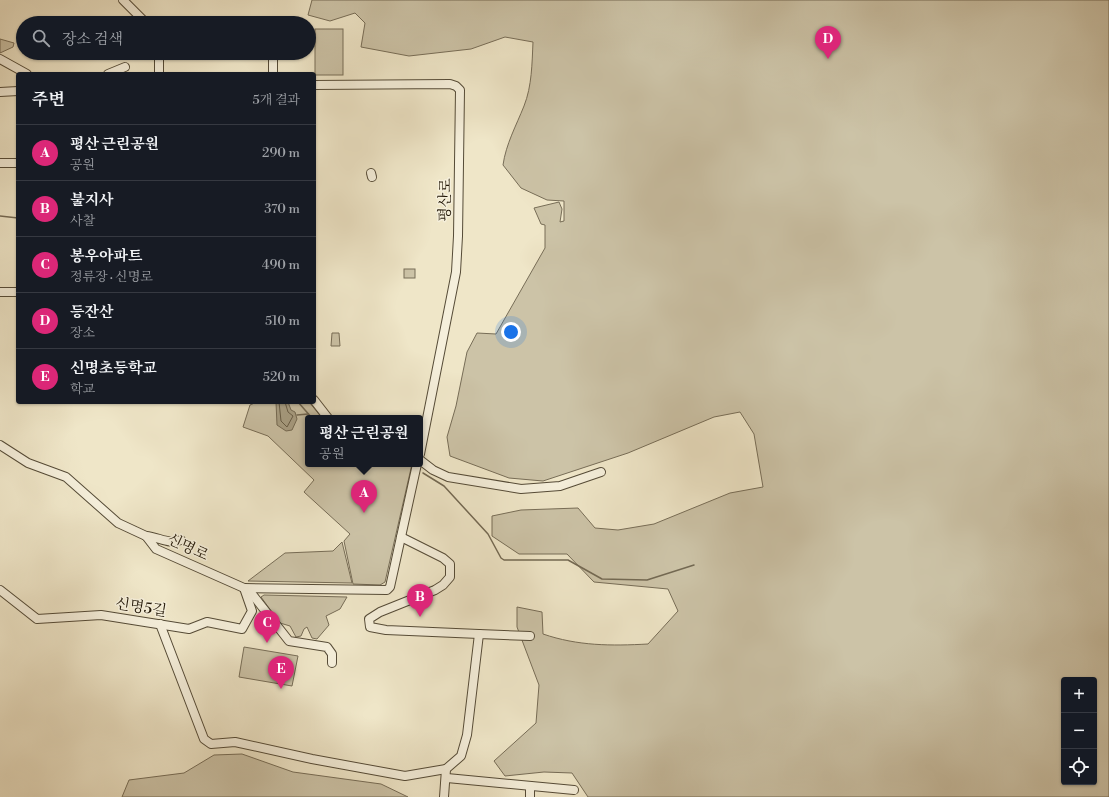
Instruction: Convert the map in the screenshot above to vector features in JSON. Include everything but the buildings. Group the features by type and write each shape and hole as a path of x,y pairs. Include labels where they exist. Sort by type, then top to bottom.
{"street":[{"path":"123,0 140,16"},
{"path":"0,59 23,72"},
{"path":"159,60 159,72"},
{"path":"273,60 273,72"},
{"path":"113,72 125,67"},
{"name":"평산로","path":"316,85 450,84 456,86 460,90 456,272 423,439"},
{"path":"0,92 16,91"},
{"path":"0,163 16,163"},
{"path":"0,292 16,292"},
{"path":"316,403 326,415"},
{"name":"신명로","path":"0,445 28,463 66,477 118,523 146,536 151,548 244,588 252,594 291,641 295,650"},
{"path":"423,462 433,470 448,477 521,489 560,486 601,472"},
{"path":"244,588 387,590 390,587 416,467"},
{"path":"146,536 157,537 170,543 181,540"},
{"path":"401,537 442,558 450,564 450,577 443,586 380,612 369,619 370,626 386,630 530,636"},
{"name":"신명5길","path":"0,590 37,619 101,615 189,629 207,622 242,629 252,611 244,588"},
{"path":"160,624 204,739 211,744 235,742 312,759 405,776 446,769 460,756 467,735 479,634"},
{"path":"291,641 327,647 332,654 332,663"},
{"path":"444,797 446,769"},
{"path":"446,778 574,790"},
{"path":"530,786 530,797"}],"shaded area":[{"path":"312,0 1109,0 1109,797 588,797 572,773 544,772 505,776 494,761 536,723 539,685 517,627 517,607 542,612 543,634 569,641 608,645 648,644 678,611 668,589 594,582 567,554 519,554 492,536 492,516 521,510 578,508 595,528 618,530 654,524 730,493 763,487 754,434 740,412 714,417 628,453 543,481 509,478 450,456 447,437 456,406 467,352 477,333 496,334 545,248 545,225 541,224 534,208 559,202 562,209 560,222 564,221 564,201 547,200 521,188 503,165 509,142 529,91 533,42 505,37 471,49 409,56 361,47 365,23 355,13 330,21 308,15"},
{"path":"316,29 343,29 343,75 316,75"},
{"path":"0,39 14,43 13,47 0,53"},
{"path":"404,269 415,269 415,278 404,278"},
{"path":"332,333 339,333 340,346 331,346"},
{"path":"311,404 320,415 305,415 305,467 411,467 385,582 380,585 353,584 344,541 350,534 304,492 314,480 268,436 243,427 250,405"},
{"path":"342,542 352,583 248,581 285,553 333,551"},
{"path":"264,595 347,597 340,609 326,616 329,625 317,639 312,638 307,627 304,629 301,636 296,637 290,626 280,623 261,597"},
{"path":"244,647 298,656 292,686 239,677"},
{"path":"242,754 293,772 381,784 408,797 122,797 129,780 184,773 214,755"}],"water":[{"path":"276,404 289,404 291,410 295,412 297,419 292,430 286,431 277,425"}],"waterway":[{"path":"0,216 16,218"},
{"path":"300,404 309,415"},
{"path":"297,415 308,414"},
{"path":"423,473 444,486 488,534 501,558 504,560 568,560 602,579 647,580 694,565"}],"place":[{"name":"등잔산","path":"828,59"},
{"name":"평산 근린공원","path":"364,513"},
{"name":"불지사","path":"420,617"},
{"name":"봉우아파트","path":"267,643"},
{"name":"신명초등학교","path":"281,689"}]}
